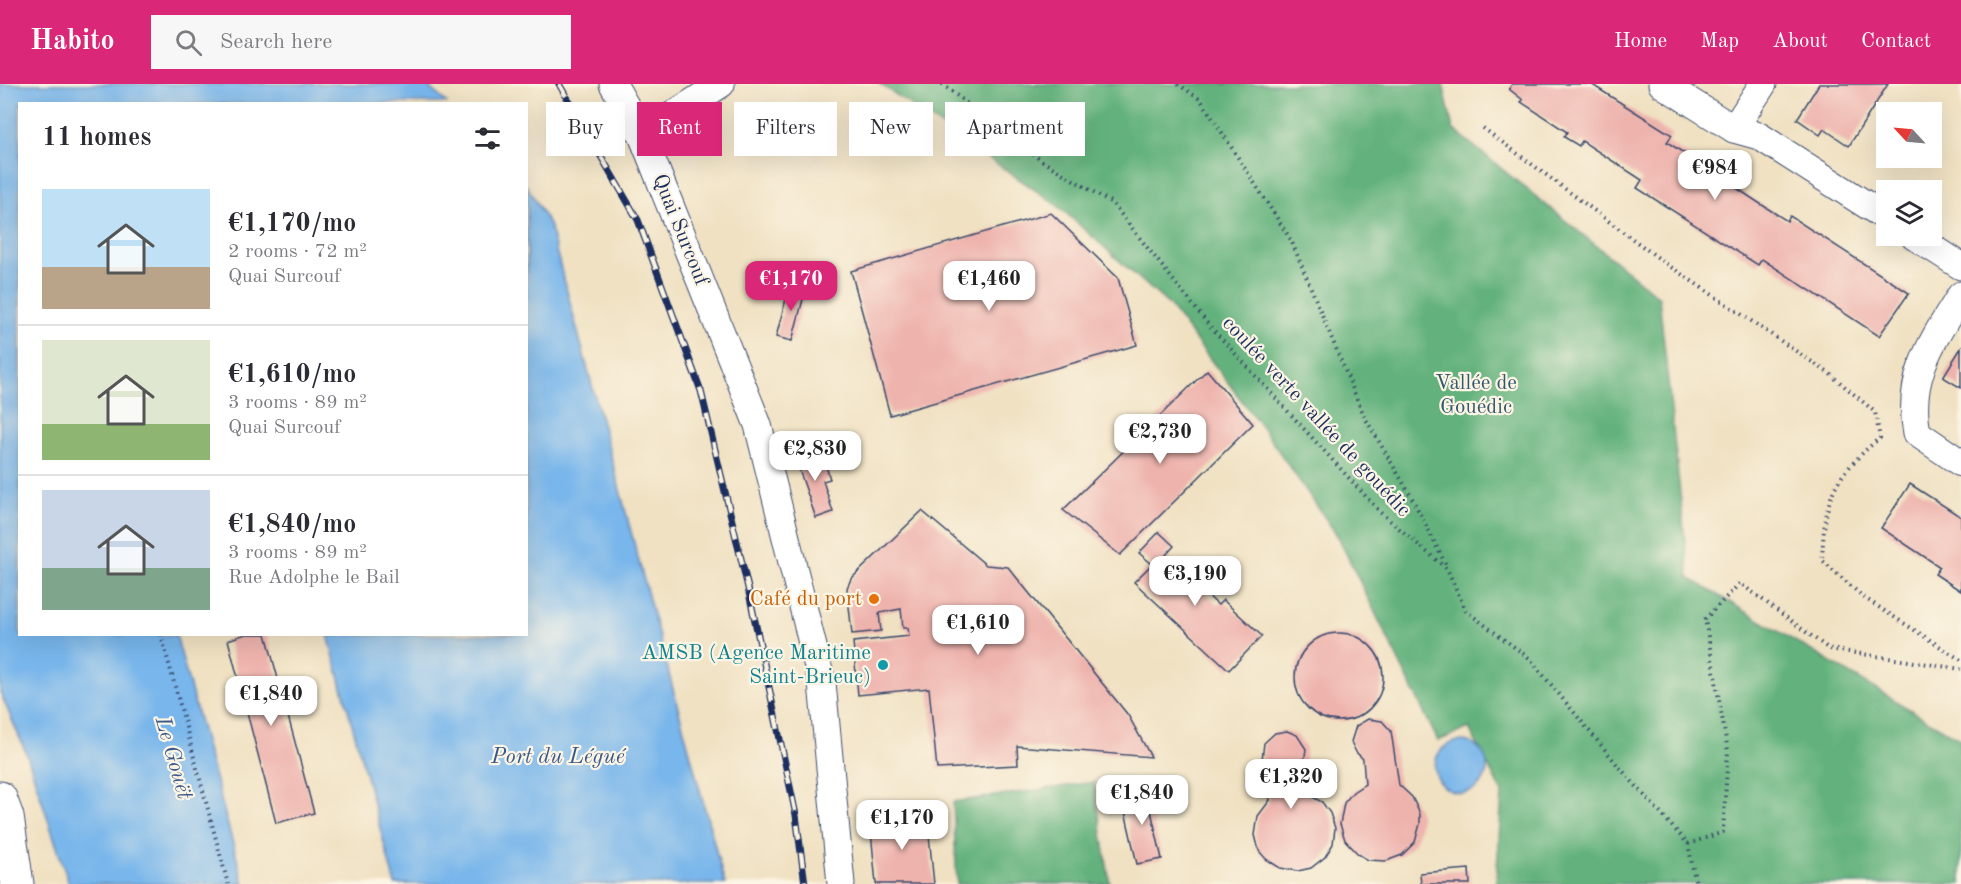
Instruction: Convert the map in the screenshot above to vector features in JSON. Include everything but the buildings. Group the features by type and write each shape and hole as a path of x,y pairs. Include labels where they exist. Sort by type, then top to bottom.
{"street":[{"name":"Quai Surcouf","path":"614,84 637,126"},
{"path":"694,102 722,84"},
{"path":"1662,84 1734,129 1759,136 1876,211"},
{"path":"1734,129 1763,84"},
{"name":"Quai Surcouf","path":"650,156 758,425 822,683 841,884"},
{"path":"1930,246 1961,266"},
{"path":"1961,295 1936,334 1920,369 1912,409 1917,433 1961,463"},
{"path":"4,807 18,884"}],"path":[{"name":"coulée verte vallée de gouédic","path":"942,84 1042,160 1112,203 1208,324 1381,513 1447,569 1466,611 1529,658 1620,768 1688,844"},
{"path":"1178,84 1201,100 1291,240 1364,416 1412,498 1447,569"},
{"path":"1483,128 1665,263 1830,374 1875,412 1880,438 1864,449 1832,493 1821,560 1863,597 1961,660"},
{"path":"1696,884 1688,844 1724,832 1728,751 1705,619 1740,583 1829,649 1961,669"},
{"path":"162,636 228,884"}],"green space":[{"name":"Vallée de Gouédic","path":"880,84 1443,84 1453,129 1659,297 1689,578 1961,740 1961,884 1496,884 1502,793 1469,728 1438,741 1337,535 1264,430 1169,305 1057,205 985,156 1085,156 1085,102 945,102 945,128 933,120 933,102 906,102"},
{"path":"1094,782 1110,884 957,884 953,802"}],"water":[{"name":"Le Gouët","path":"0,84 425,84 446,102 18,102 18,636 176,636 244,884 69,884 27,755 0,692"},
{"name":"Port du Légué","path":"528,188 549,224 725,884 395,884 328,636 528,636"},
{"path":"1461,741 1471,743 1479,749 1485,757 1487,767 1485,777 1479,785 1471,791 1461,793 1451,791 1443,785 1437,777 1435,767 1437,757 1443,749 1451,743"}],"railway":[{"path":"559,84 638,220 701,391 748,588 796,815 805,884"}],"place":[{"name":"Café du port","path":"874,599"},
{"name":"AMSB (Agence Maritime Saint-Brieuc)","path":"883,665"}]}
